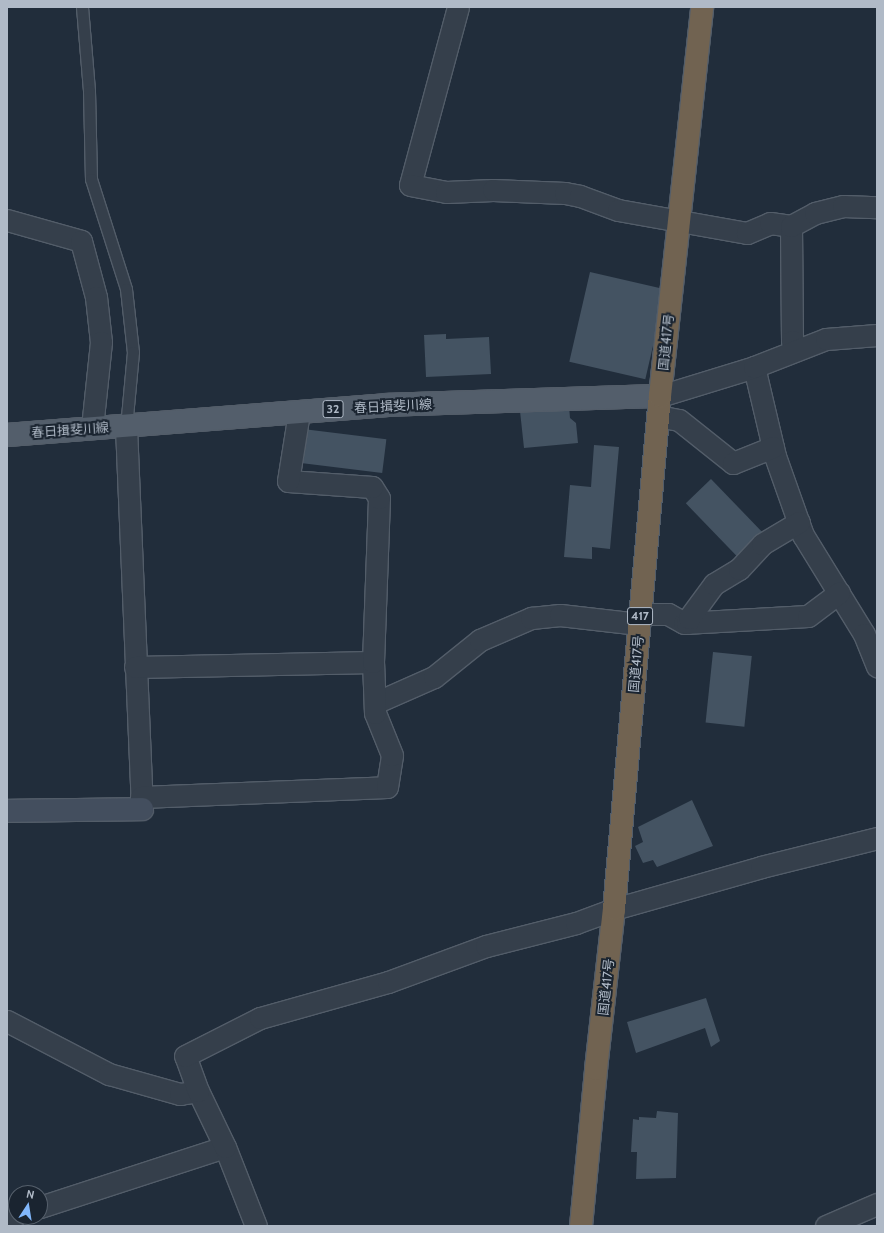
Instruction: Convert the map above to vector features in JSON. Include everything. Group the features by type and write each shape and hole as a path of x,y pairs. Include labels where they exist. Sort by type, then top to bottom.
{"highway":[{"name":"国道417号","path":"582,1226 596,1069 614,909 659,406 702,7"}],"main road":[{"name":"春日揖斐川線","path":"7,435 92,427 126,427 387,405 659,406"}],"street":[{"path":"458,7 410,185 446,192 493,190 565,193 580,196 618,210 678,222 747,233 770,223 791,226 815,213 843,206 877,207"},
{"path":"7,220 81,241 96,297 101,342 92,427"},
{"path":"791,226 792,341 796,351"},
{"path":"659,406 826,339 877,335"},
{"path":"754,367 773,447 803,535 839,593 871,629 877,667"},
{"path":"659,406 733,463 773,447"},
{"path":"7,811 387,787 392,755 375,713 373,662 379,498 372,487 288,481 299,412"},
{"path":"126,427 135,667 142,803"},
{"path":"687,623 689,618 714,584 739,569 762,544 799,522"},
{"path":"375,703 434,677 480,640 531,618 560,615 640,619 668,614 684,624 808,616 839,593"},
{"path":"135,667 373,662"},
{"path":"256,1226 225,1147 198,1091 185,1056 260,1018 388,982 486,946 576,923 614,909 761,867 877,838"},
{"path":"7,1021 109,1074 180,1094 198,1091"},
{"path":"48,1204 225,1147"},
{"path":"826,1226 877,1204"}],"lane":[{"path":"82,7 89,91 91,179 126,289 133,352 126,427"}],"building":[{"path":"590,272 666,290 645,379 569,362"},
{"path":"446,334 446,339 489,337 491,374 426,377 424,335"},
{"path":"569,406 570,418 576,423 578,443 524,448 520,411"},
{"path":"303,429 386,439 382,473 299,463"},
{"path":"594,445 619,447 610,549 592,547 592,559 564,557 570,485 591,487"},
{"path":"711,479 764,534 739,558 686,503"},
{"path":"713,652 752,656 744,727 706,723"},
{"path":"692,800 713,846 657,867 653,860 643,863 635,846 643,842 638,827"},
{"path":"706,998 720,1041 711,1047 705,1028 636,1053 627,1022"},
{"path":"657,1111 678,1113 676,1178 636,1179 637,1152 631,1152 633,1119 639,1120 639,1117 656,1118"}]}
